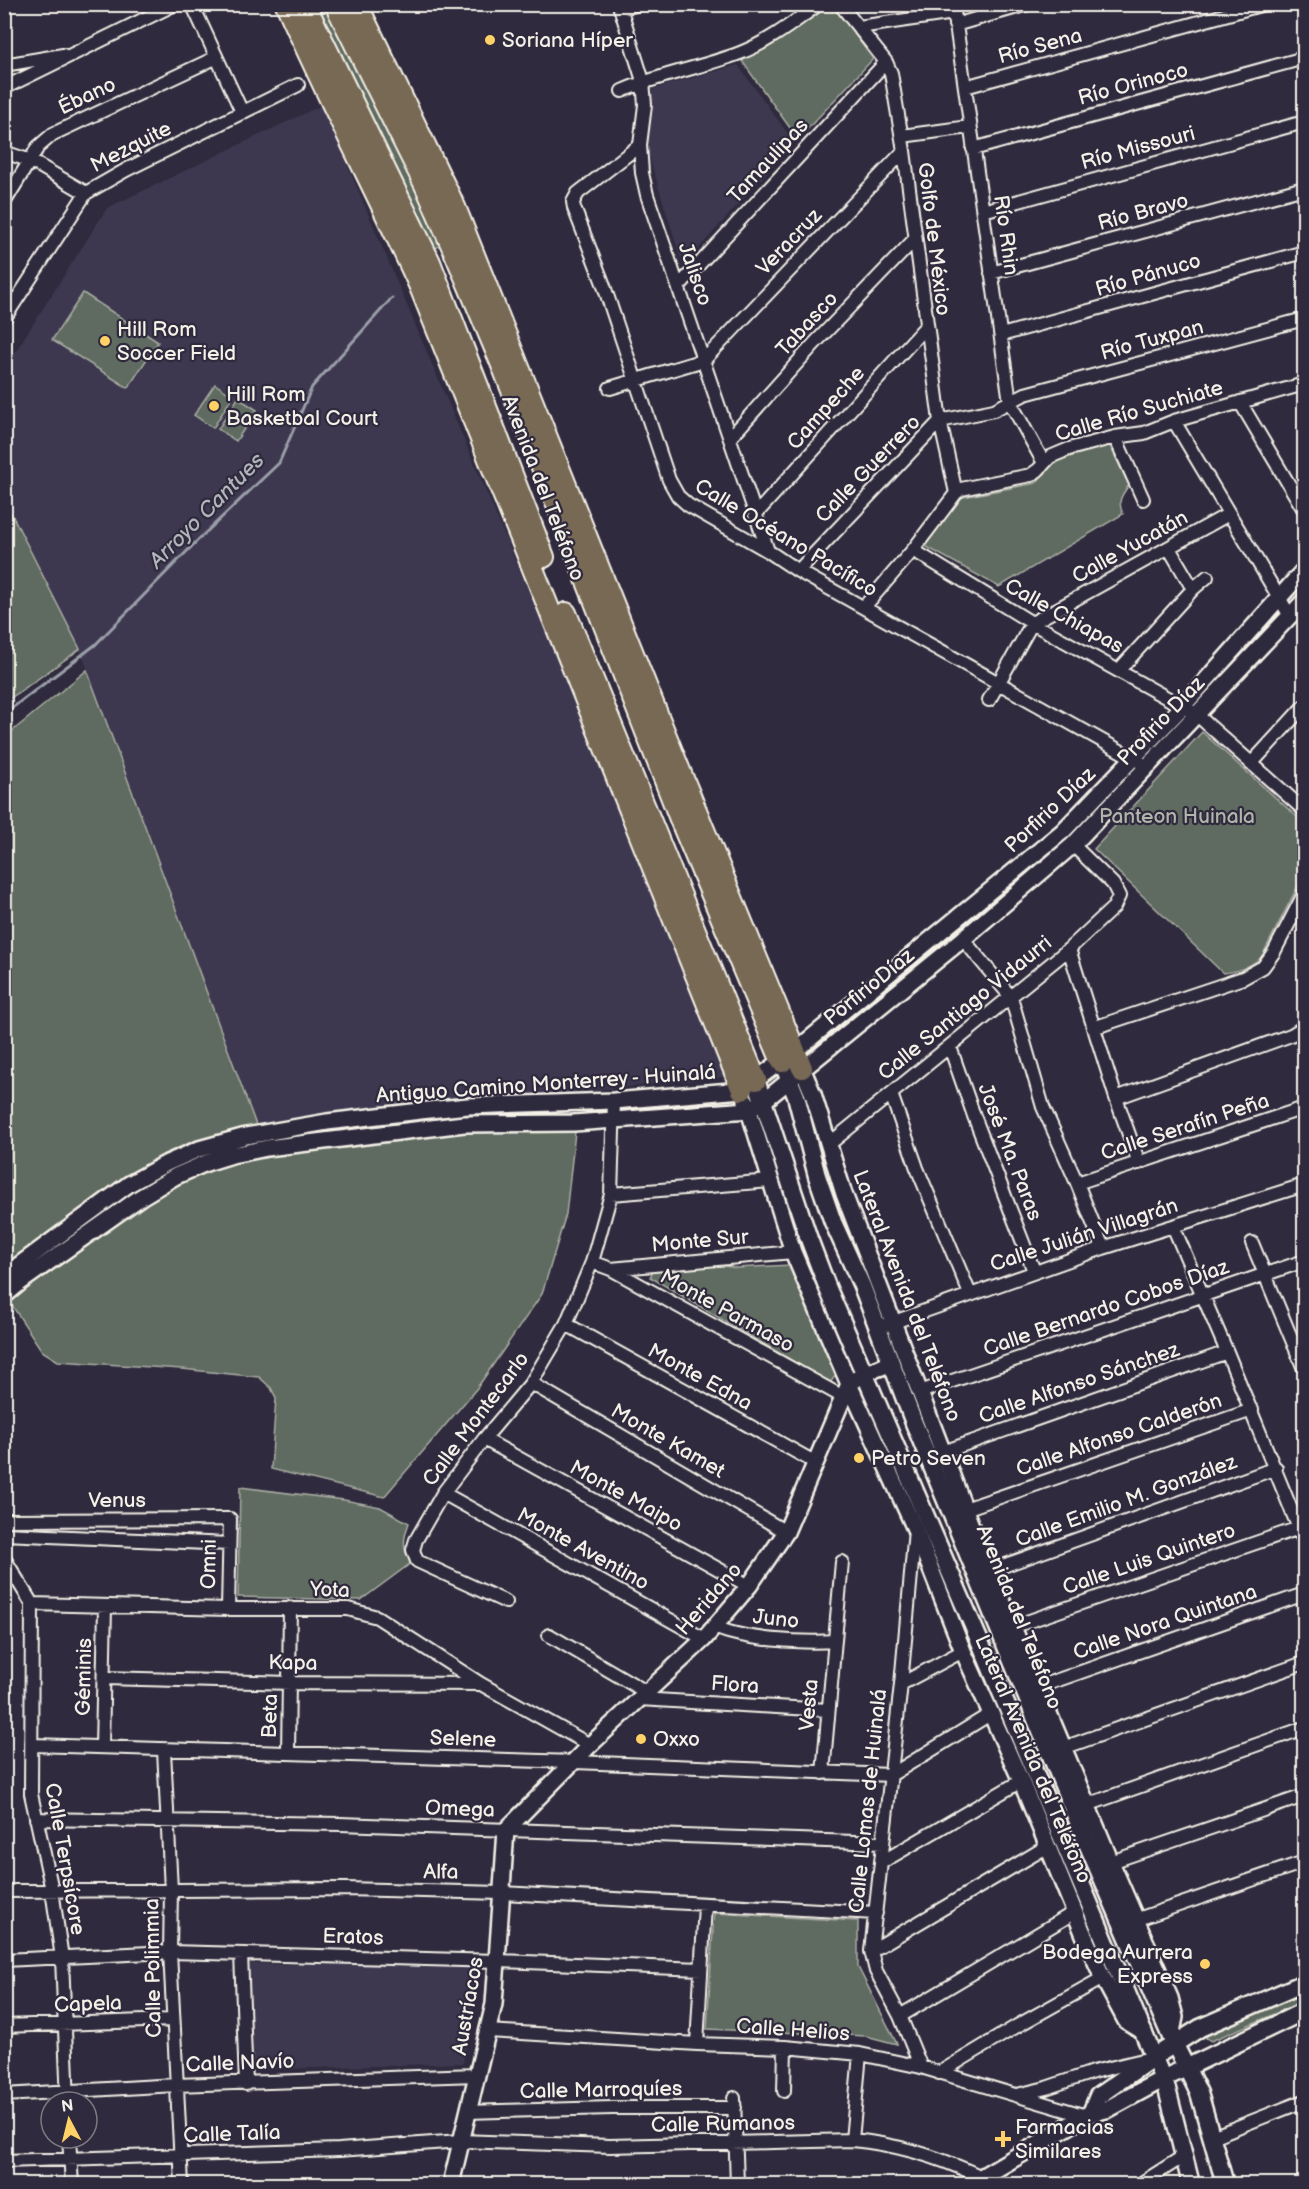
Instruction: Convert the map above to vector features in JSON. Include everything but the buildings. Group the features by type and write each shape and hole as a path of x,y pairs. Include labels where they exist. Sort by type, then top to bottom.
{"main road":[{"path":"286,4 306,29 344,131 385,208 470,390 504,370"},
{"name":"Avenida del Teléfono","path":"305,4 306,29 430,262 470,390 560,598 663,874 723,995 749,1085 765,1100 812,1248 828,1289 1144,2032 1166,2047 1175,2074 1199,2093 1225,2184"},
{"path":"335,4 433,158 473,275 676,784 792,1065"},
{"path":"357,4 388,90"},
{"path":"430,262 462,247"},
{"name":"Avenida del Teléfono","path":"473,275 504,370 676,784"},
{"path":"663,874 749,1085"},
{"name":"Avenida del Teléfono","path":"792,1065 796,1096 825,1199 862,1286 890,1364 968,1538 1093,1838 1175,2074 1184,2156 1191,2184"},
{"path":"1089,2114 1098,2097 1166,2047 1200,2028 1305,1983"},
{"path":"977,2183 1089,2114 1108,2109 1305,2011"}],"street":[{"path":"620,7 639,4"},
{"path":"622,91 643,81 705,65 743,52 780,31 819,4"},
{"name":"Golfo de México","path":"840,4 886,62 894,87 940,421 956,493"},
{"path":"859,27 1028,4"},
{"name":"Río Sena","path":"965,87 1264,4"},
{"path":"4,88 174,5 194,5 215,58 242,112"},
{"name":"Jalisco","path":"620,7 643,81 645,105 640,145 642,173 647,195 768,551"},
{"name":"Río Rhin","path":"954,14 1010,402 1044,463"},
{"path":"4,65 72,54"},
{"name":"Ébano","path":"4,204 38,147 53,134 215,58"},
{"name":"Río Orinoco","path":"973,149 1305,58"},
{"name":"Tamaulipas","path":"679,286 886,62"},
{"name":"Mezquite","path":"4,320 86,193 126,170 298,85"},
{"name":"Río Missouri","path":"983,211 1305,122"},
{"path":"902,136 969,127"},
{"name":"Calle Océano Pacífico","path":"640,145 578,193 573,202 603,283 669,480 678,496 701,514 768,551 798,571 1140,762"},
{"name":"Veracruz","path":"704,360 904,151"},
{"path":"4,152 31,161 86,193"},
{"name":"Río Bravo","path":"991,273 1305,188"},
{"name":"Tabasco","path":"730,438 814,344 915,239"},
{"name":"Río Pánuco","path":"1001,335 1305,252"},
{"name":"Río Tuxpan","path":"1010,402 1025,394 1305,319"},
{"name":"Campeche","path":"755,515 926,326"},
{"path":"610,388 704,360"},
{"name":"Calle Río Suchiate","path":"956,493 968,487 1031,475 1050,457 1059,453 1115,437 1144,433 1174,421 1305,384"},
{"name":"Calle Guerrero","path":"798,571 940,421 994,410 1010,402"},
{"path":"1240,402 1305,510"},
{"path":"1174,421 1290,616"},
{"path":"1115,437 1143,499"},
{"path":"1295,492 1305,481"},
{"path":"864,607 913,550 956,493"},
{"name":"Calle Yucatán","path":"1032,623 1229,514"},
{"path":"1169,548 1193,590"},
{"name":"Calle Chiapas","path":"913,550 1032,623 1190,710 1305,810"},
{"path":"1190,710 1278,599 1305,570"},
{"path":"1119,670 1207,577"},
{"name":"Profirio Díaz","path":"963,939 1073,845 1140,762 1190,710 1305,601"},
{"path":"989,700 1001,683 1032,623"},
{"path":"1251,764 1305,706"},
{"name":"Porfirio Díaz","path":"792,1065 1140,762"},
{"name":"Calle Santiago Vidaurri","path":"828,1145 1069,949 1114,907 1119,896 1113,884 1073,845"},
{"path":"1093,1028 1243,978 1263,967 1274,952 1305,894"},
{"path":"963,939 1011,997 1043,1107 1103,1248"},
{"name":"PorfirioDíaz","path":"792,1065 963,939"},
{"path":"1069,949 1139,1163"},
{"path":"1116,1098 1291,1035 1305,1027"},
{"name":"José Ma. Paras","path":"950,1047 1034,1271"},
{"path":"748,1110 765,1100 792,1065"},
{"name":"Antiguo Camino Monterrey - Huinalá","path":"4,1276 129,1184 167,1163 199,1149 224,1142 283,1129 429,1110 468,1106 614,1101 749,1085 792,1065"},
{"name":"Lateral Avenida del Teléfono","path":"792,1065 813,1094 844,1194 965,1509 968,1538 989,1571 1087,1804 1093,1838 1111,1862 1170,1998 1175,2017 1166,2047"},
{"name":"Lateral Avenida del Teléfono","path":"749,1085 748,1110 793,1252 846,1390 886,1461 963,1651 992,1713 1103,1978 1126,2021 1144,2032"},
{"path":"891,1094 917,1168 970,1294"},
{"name":"Calle Montecarlo","path":"506,1602 417,1561 413,1550 416,1540 443,1493 531,1383 566,1324 592,1262 611,1194 614,1101"},
{"name":"Calle Serafín Peña","path":"1077,1183 1305,1108"},
{"name":"Antiguo Camino Monterrey - Huinalá","path":"4,1296 141,1197 176,1176 232,1155 267,1148 464,1124 614,1121 748,1110"},
{"path":"611,1194 771,1181"},
{"name":"Calle Julián Villagrán","path":"877,1328 1034,1271 1305,1185"},
{"path":"1173,1226 1305,1541"},
{"path":"1252,1243 1305,1369"},
{"name":"Monte Sur","path":"611,1269 793,1252"},
{"name":"Calle Bernardo Cobos Díaz","path":"920,1392 1305,1261"},
{"name":"Monte Parmaso","path":"592,1262 611,1269 846,1390"},
{"name":"Monte Edna","path":"566,1324 816,1463"},
{"name":"Calle Alfonso Sánchez","path":"944,1452 1227,1352"},
{"path":"846,1390 865,1373 890,1364"},
{"name":"Monte Kamet","path":"531,1383 786,1532"},
{"name":"Heridano","path":"506,1830 575,1762 590,1744 710,1633 749,1587 786,1532 846,1390"},
{"name":"Calle Alfonso Calderón","path":"965,1509 1252,1410"},
{"name":"Monte Maipo","path":"484,1439 749,1587"},
{"name":"Calle Emilio M. González","path":"989,1571 1276,1468"},
{"name":"Monte Aventino","path":"443,1493 710,1633"},
{"name":"Venus","path":"4,1520 230,1519"},
{"name":"Omni","path":"228,1609 230,1519"},
{"name":"Calle Luis Quintero","path":"1012,1627 1299,1528"},
{"name":"Calle Lomas de Huinalá","path":"915,1529 901,1684 871,1951 876,1971 900,2016 921,2067"},
{"name":"Venus","path":"4,1534 229,1544"},
{"path":"4,1558 32,1604"},
{"name":"Vesta","path":"823,1773 842,1562"},
{"name":"Calle Nora Quintana","path":"1038,1687 1305,1594"},
{"name":"Yota","path":"32,1604 228,1609 348,1609 377,1617 481,1684 590,1744"},
{"name":"Calle Terpsícore","path":"32,1604 33,1745 30,1774 62,1958 68,2090"},
{"name":"Géminis","path":"102,1747 105,1607"},
{"name":"Beta","path":"288,1753 291,1683 290,1608"},
{"name":"Juno","path":"710,1633 811,1643 834,1641"},
{"path":"549,1635 643,1695"},
{"path":"901,1684 963,1651"},
{"path":"1063,1748 1305,1663"},
{"name":"Kapa","path":"104,1678 291,1683 481,1684"},
{"name":"Flora","path":"643,1695 828,1710"},
{"path":"891,1775 992,1713"},
{"path":"1087,1804 1305,1728"},
{"name":"Selene","path":"33,1745 575,1762 891,1775"},
{"name":"Calle Polimmia","path":"164,1750 171,1890 170,1952 182,2184"},
{"path":"882,1862 1021,1781"},
{"path":"1111,1862 1305,1796"},
{"name":"Omega","path":"36,1819 340,1824 884,1843"},
{"name":"Austríacos","path":"451,2184 494,2004 506,1830"},
{"path":"871,1951 1048,1846"},
{"path":"1136,1920 1305,1862"},
{"path":"1064,1884 1080,1877"},
{"name":"Alfa","path":"4,1891 345,1890 502,1893 876,1913"},
{"path":"697,2044 705,1905"},
{"path":"900,2016 1075,1912"},
{"name":"Eratos","path":"4,1960 170,1952 498,1960 701,1969"},
{"path":"241,1954 246,2084"},
{"path":"939,2073 1103,1978"},
{"name":"Capela","path":"4,2026 173,2020"},
{"name":"Calle Helios","path":"488,2031 785,2047 860,2054 921,2067 1014,2095 1089,2114"},
{"path":"784,2091 785,2047"},
{"path":"1014,2095 1046,2088 1166,2047"},
{"path":"852,2140 860,2054"},
{"name":"Calle Navío","path":"99,2094 176,2085 477,2075"},
{"name":"Calle Navío","path":"4,2095 39,2096"},
{"path":"1212,2137 1305,2101"},
{"name":"Calle Marroquíes","path":"467,2112 734,2103 736,2144"},
{"name":"Calle Rumanos","path":"460,2141 610,2146 852,2140 883,2143 908,2149 968,2170 977,2183"},
{"name":"Calle Talía","path":"4,2161 339,2150 460,2141"},
{"path":"736,2144 737,2184"},
{"path":"70,2150 72,2184"},
{"path":"1140,2184 1184,2156"}],"shaded area":[{"path":"738,65 794,142 683,266 644,140 653,89"},
{"path":"322,105 734,1076 256,1125 80,649 5,499 5,368 107,208"},
{"path":"249,1964 481,1965 463,2063 254,2070"}],"green space":[{"path":"828,4 833,5 873,59 798,139 742,61"},
{"path":"312,5 327,5 443,241 434,251"},
{"name":"Hill Rom Soccer Field","path":"83,293 158,342 128,388 52,340"},
{"name":"Hill Rom Basketbal Court","path":"215,384 233,396 213,428 194,415"},
{"path":"238,398 257,410 236,441 218,429"},
{"path":"1109,444 1129,485 1121,499 1120,506 1123,514 999,587 925,546 958,498 1036,483 1054,462"},
{"path":"4,499 80,649 5,702 4,702"},
{"path":"87,670 256,1125 181,1157 5,1283 5,737"},
{"name":"Panteon Huinala","path":"1202,732 1304,823 1304,874 1261,958 1234,972 1223,973 1094,849"},
{"path":"577,1114 566,1214 542,1294 477,1388 384,1497 271,1469 276,1398 271,1388 259,1377 182,1369 58,1361 42,1351 9,1301 100,1231 203,1167 268,1142 464,1115"},
{"path":"706,1263 737,1268 790,1265 836,1375 830,1383 650,1277 656,1266"},
{"path":"240,1487 344,1500 380,1507 409,1523 404,1543 411,1563 361,1600 238,1597"},
{"path":"714,1913 858,1921 858,1967 897,2044 866,2036 707,2029"},
{"path":"1304,1991 1304,1997 1293,2006 1211,2041 1206,2038 1208,2032"}],"waterway":[{"name":"Arroyo Cantues","path":"4,714 95,645 200,538 279,463 312,387 392,298"}],"place":[{"name":"Soriana Híper","path":"490,40"},
{"name":"Hill Rom Soccer Field","path":"105,341"},
{"name":"Hill Rom Basketbal Court","path":"214,406"},
{"name":"Petro Seven","path":"859,1458"},
{"name":"Oxxo","path":"641,1739"},
{"name":"Bodega Aurrera Express","path":"1205,1964"},
{"name":"Farmacias Similares","path":"1003,2139"}]}
